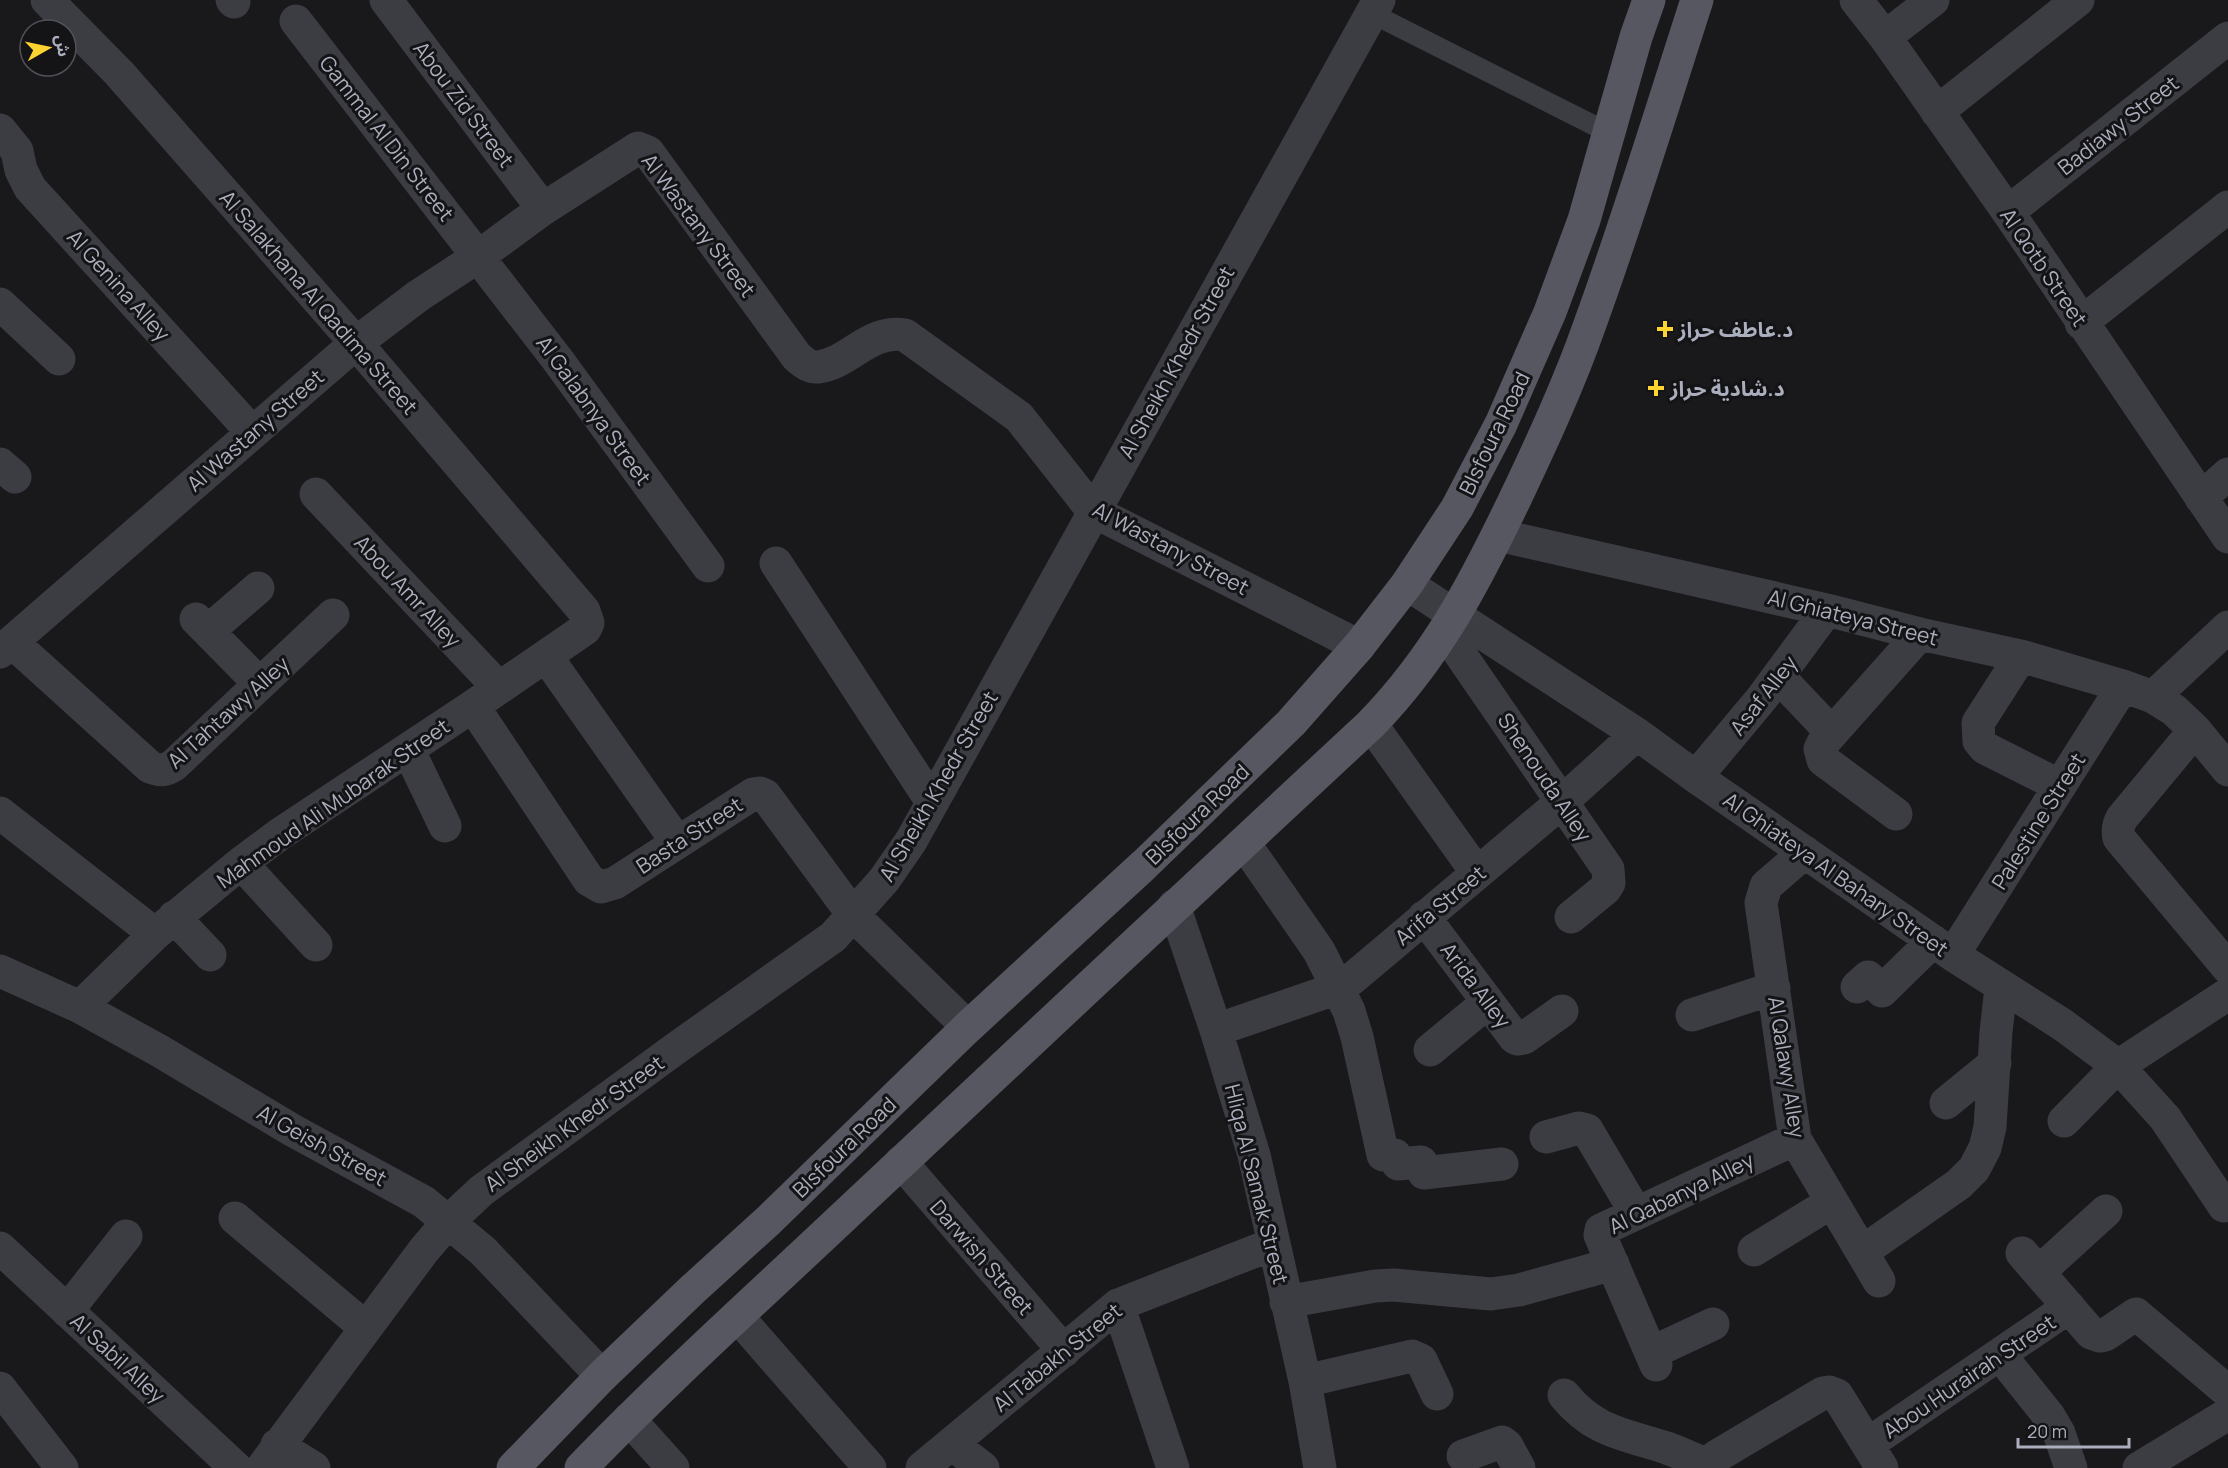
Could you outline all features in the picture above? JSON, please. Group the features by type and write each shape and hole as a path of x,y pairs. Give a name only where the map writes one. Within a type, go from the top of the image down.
{"main road":[{"name":"Blsfoura Road","path":"513,1468 602,1376 769,1220 968,1027 1145,864 1291,723 1359,646 1407,584 1457,508 1502,424 1550,312 1584,220 1636,37 1649,0"},
{"name":"Blsfoura Road","path":"581,1468 628,1419 1371,724 1405,688 1450,624 1498,535 1546,435 1590,325 1697,0"}],"street":[{"name":"Al Salakhana Al Qadima Street","path":"48,0 119,73 356,343 584,611"},
{"name":"Abou Zid Street","path":"386,0 543,209"},
{"name":"Al Qotb Street","path":"1856,0 2008,212 2228,537"},
{"path":"1885,38 1933,0"},
{"path":"1936,111 2078,0"},
{"name":"Al Sheikh Khedr Street","path":"270,1457 424,1250 448,1222 481,1191 833,937 884,880 911,841 1375,6"},
{"name":"Gammal Al Din Street","path":"296,21 479,256"},
{"name":"Badiawy Street","path":"2008,212 2228,38"},
{"name":"Al Genina Alley","path":"0,130 17,151 21,170 30,188 252,432"},
{"name":"Al Wastany Street","path":"6,647 356,343 418,296 479,256 543,209 638,148 648,152 797,357 805,364 816,367 826,364 883,335 894,333 905,335 1019,417 1093,511 1359,646"},
{"path":"2081,323 2228,207"},
{"name":"Al Galabnya Street","path":"479,256 708,566"},
{"path":"0,304 59,359"},
{"path":"2201,498 2228,474"},
{"name":"Abou Amr Alley","path":"316,494 486,697"},
{"name":"Al Ghiateya Street","path":"1498,535 2021,656 2123,686 2153,697 2174,710 2196,730 2228,770"},
{"path":"776,563 932,802"},
{"name":"Al Ghiateya Al Bahary Street","path":"1407,584 1450,624 1637,734 1943,948 2063,1025 2118,1066 2165,1118 2224,1206"},
{"path":"258,588 202,625 260,684"},
{"name":"Asaf Alley","path":"1696,777 1779,677 1827,610"},
{"name":"Mahmoud Ali Mubarak Street","path":"80,1007 164,925 241,863 290,827 585,629 588,623 584,611"},
{"name":"Al Tahtawy Alley","path":"6,647 150,767 166,770 333,615"},
{"name":"Shenouda Alley","path":"1450,624 1608,869 1609,883 1605,889 1571,916"},
{"path":"2153,697 2228,627"},
{"path":"1896,814 1823,760 1820,749 1920,634"},
{"path":"546,656 677,842"},
{"path":"2021,656 1978,723 1979,741 1985,748 2060,786"},
{"path":"1779,677 1832,734"},
{"name":"Palestine Street","path":"1857,987 1868,977 1882,991 1943,948 2060,786 2123,686"},
{"name":"Basta Street","path":"486,697 589,880 595,885 601,887 615,883 753,794 760,793 765,795 854,916 968,1027"},
{"path":"1371,724 1477,873"},
{"path":"2196,730 2122,818 2118,832 2119,838 2228,968"},
{"name":"Arifa Street","path":"1216,1030 1338,988 1365,968 1563,801 1637,734"},
{"path":"408,749 445,826"},
{"path":"0,813 210,955"},
{"path":"1244,843 1319,951 1338,988 1358,1037 1383,1155 1395,1155 1398,1164 1421,1162 1424,1173 1502,1164"},
{"name":"Al Qalawy Alley","path":"1805,852 1766,886 1762,897 1795,1139 1879,1281"},
{"path":"241,863 316,945"},
{"name":"Hliqa Al Samak Street","path":"1174,906 1216,1030 1254,1155 1305,1380 1320,1468"},
{"name":"Arida Alley","path":"1424,917 1518,1039 1524,1038 1562,1011"},
{"name":"Al Geish Street","path":"0,971 80,1007 177,1061 292,1130 424,1202 483,1251 602,1376"},
{"path":"1862,1252 1959,1185 1974,1169 1985,1148 1990,1127 2001,987"},
{"path":"1692,1015 1774,988"},
{"path":"2064,1121 2118,1066 2228,994"},
{"path":"1430,1050 1488,1002"},
{"path":"1946,1103 1995,1063"},
{"path":"1546,1137 1578,1128 1587,1130 1636,1213"},
{"name":"Al Qabanya Alley","path":"1713,1324 1654,1359 1600,1235 1601,1230 1795,1139"},
{"name":"Darwish Street","path":"901,1162 1064,1351"},
{"path":"1754,1250 1832,1202"},
{"name":"Abou Hurairah Street","path":"2106,1211 2031,1262 2091,1333 2100,1336 2136,1314 2226,1414"},
{"path":"236,1218 366,1328"},
{"path":"67,1311 126,1236"},
{"name":"Al Tabakh Street","path":"922,1468 1118,1305 1273,1244"},
{"name":"Al Sabil Alley","path":"0,1248 236,1468"},
{"path":"1286,1302 1375,1286 1394,1285 1491,1293 1518,1290 1613,1264"},
{"path":"1118,1305 1173,1468"},
{"name":"Abou Hurairah Street","path":"1875,1456 2000,1355 2069,1307"},
{"path":"738,1317 870,1468"},
{"path":"2000,1355 2049,1416 2059,1433 2071,1468"},
{"path":"1305,1380 1412,1356 1421,1360 1437,1394"},
{"path":"0,1388 62,1468"},
{"path":"1564,1395 1580,1413 1599,1426 1668,1449 1704,1466 1823,1393 1830,1392 1837,1395 1875,1456"},
{"path":"2139,1468 2226,1414"},
{"path":"628,1419 673,1468"},
{"path":"1463,1456 1502,1442 1507,1446 1519,1468"},
{"path":"952,1444 983,1468"},
{"path":"270,1457 314,1468"}],"lane":[{"path":"1375,6 1609,133"}],"place":[{"name":"د.عاطف حراز","path":"1665,329"},
{"name":"د.شادية حراز","path":"1656,388"}]}
